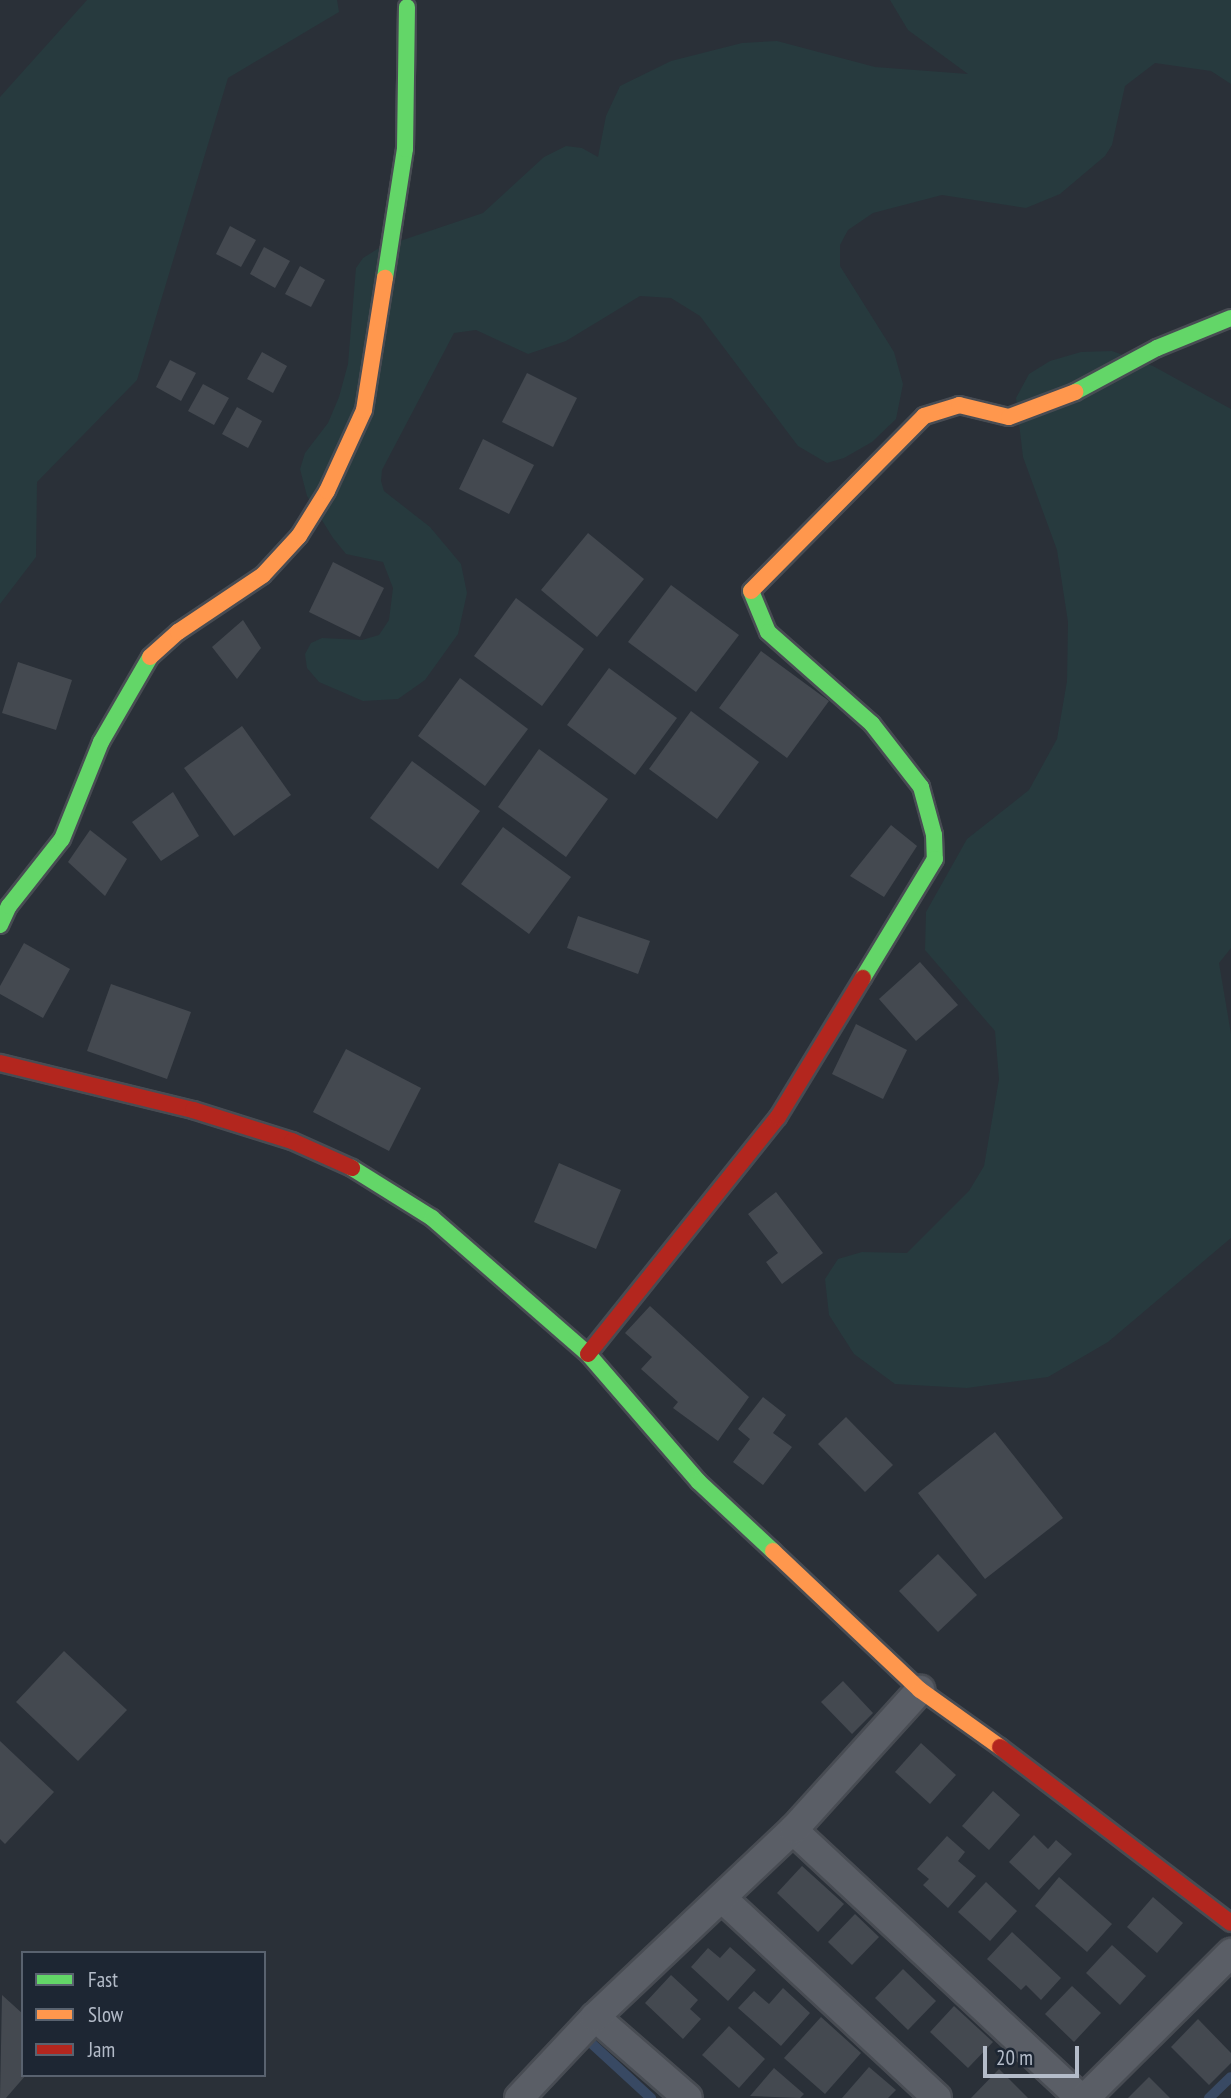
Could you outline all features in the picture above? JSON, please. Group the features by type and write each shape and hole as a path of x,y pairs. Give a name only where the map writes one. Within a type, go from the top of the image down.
{"street":[{"path":"0,925 9,906 62,839 101,742 149,658 178,632 264,575 299,536 327,491 365,411 405,149 407,7"},
{"path":"589,1354 778,1117 935,859 934,835 921,787 872,724 768,632 750,589 924,416 959,405 1009,416 1064,398 1157,348 1231,318"},
{"path":"0,1063 193,1110 292,1141 361,1172 432,1218 589,1354 699,1482 920,1690 1065,1793 1231,1923"},
{"path":"519,2098 595,2017 723,1899 793,1830 920,1690"},
{"path":"793,1830 1082,2098 1231,1953"},
{"path":"723,1899 937,2098"},
{"path":"595,2017 688,2098"}],"green space":[{"path":"87,0 337,0 339,12 228,78 137,380 37,482 36,557 0,604 0,97"},
{"path":"890,0 1231,0 1231,84 1211,71 1155,63 1125,86 1112,145 1105,156 1060,194 1026,208 942,195 873,213 848,230 840,245 840,266 894,352 903,384 896,419 872,442 844,458 827,463 798,446 700,316 671,298 640,296 566,341 528,354 476,330 454,333 382,470 381,481 384,491 430,527 461,564 467,593 458,634 425,680 398,699 363,701 319,682 307,668 305,654 311,643 322,638 362,640 379,635 389,620 393,588 383,562 346,554 333,538 307,496 300,469 305,453 328,423 339,397 348,364 356,268 363,258 379,248 483,213 544,157 566,146 582,148 598,157 606,116 620,86 671,61 742,43 777,41 875,67 968,74 908,30"},
{"path":"1112,351 1153,366 1231,409 1231,948 1219,963 1231,1034 1231,1238 1108,1342 1048,1377 967,1388 895,1384 854,1354 829,1315 825,1279 838,1259 862,1252 907,1253 969,1191 984,1166 999,1079 995,1031 925,950 926,912 967,839 1029,790 1057,739 1067,681 1068,622 1057,550 1023,457 1016,398 1029,374 1050,361 1081,352"}],"building":[{"path":"230,226 256,240 241,267 216,254"},
{"path":"264,247 290,261 275,288 250,274"},
{"path":"300,266 325,280 311,307 285,294"},
{"path":"262,352 287,366 273,393 247,379"},
{"path":"170,360 196,373 181,401 156,387"},
{"path":"527,373 577,398 553,447 502,422"},
{"path":"203,384 229,398 214,425 188,411"},
{"path":"237,407 262,421 248,448 222,434"},
{"path":"483,439 534,465 509,514 459,489"},
{"path":"588,533 644,579 597,637 541,590"},
{"path":"333,562 384,588 360,637 309,612"},
{"path":"671,585 739,635 696,692 628,642"},
{"path":"516,598 584,649 542,706 474,656"},
{"path":"243,620 261,648 237,679 212,647"},
{"path":"761,651 829,701 787,758 719,708"},
{"path":"18,662 72,680 56,730 2,713"},
{"path":"609,668 677,718 635,775 567,725"},
{"path":"460,678 528,729 485,786 418,736"},
{"path":"691,711 759,762 717,819 649,769"},
{"path":"242,726 291,795 234,836 184,768"},
{"path":"539,749 608,799 566,857 498,807"},
{"path":"412,761 480,811 438,869 370,818"},
{"path":"173,792 199,836 161,861 132,822"},
{"path":"891,825 917,846 884,897 850,876"},
{"path":"503,827 571,877 529,934 461,884"},
{"path":"90,830 127,859 105,896 68,862"},
{"path":"578,916 650,941 638,974 567,948"},
{"path":"24,943 70,969 43,1018 0,994 0,986"},
{"path":"920,962 958,1005 916,1041 879,999"},
{"path":"111,984 191,1012 167,1079 87,1051"},
{"path":"856,1024 907,1050 883,1099 832,1074"},
{"path":"346,1049 421,1088 389,1151 313,1112"},
{"path":"559,1163 621,1190 596,1249 534,1222"},
{"path":"776,1192 823,1253 782,1284 766,1262 778,1253 748,1214"},
{"path":"650,1306 749,1397 718,1441 673,1408 678,1402 641,1369 652,1357 625,1333"},
{"path":"763,1397 786,1415 773,1433 792,1447 763,1485 733,1462 750,1439 738,1429"},
{"path":"846,1417 893,1465 865,1492 818,1444"},
{"path":"995,1432 1063,1518 985,1579 918,1493"},
{"path":"938,1554 977,1595 938,1632 899,1591"},
{"path":"64,1651 127,1710 78,1761 16,1702"},
{"path":"843,1681 873,1713 852,1734 821,1702"},
{"path":"0,1741 54,1792 5,1844 0,1839"},
{"path":"921,1743 956,1775 930,1804 895,1772"},
{"path":"993,1791 1020,1815 989,1850 962,1826"},
{"path":"1034,1835 1048,1849 1056,1840 1072,1854 1039,1890 1009,1862"},
{"path":"947,1836 965,1852 958,1861 976,1876 948,1908 923,1885 929,1879 917,1869"},
{"path":"802,1866 844,1904 818,1932 777,1893"},
{"path":"1059,1877 1112,1924 1087,1952 1035,1906"},
{"path":"986,1882 1017,1911 990,1941 958,1912"},
{"path":"1153,1897 1183,1923 1157,1953 1127,1927"},
{"path":"855,1914 879,1937 852,1965 828,1942"},
{"path":"1012,1932 1061,1978 1041,2000 1026,1985 1021,1990 987,1959"},
{"path":"1112,1945 1146,1976 1120,2005 1086,1973"},
{"path":"730,1947 756,1970 728,2001 691,1967 708,1948 720,1958"},
{"path":"903,1969 936,2001 908,2030 875,1998"},
{"path":"671,1975 698,2000 690,2009 701,2019 683,2039 645,2003"},
{"path":"1072,1986 1101,2013 1074,2042 1045,2014"},
{"path":"783,1988 810,2013 781,2046 738,2008 754,1991 769,2004"},
{"path":"2,1995 21,2012 21,2077 24,2077 6,2098 0,2098"},
{"path":"954,2006 993,2042 968,2068 930,2032"},
{"path":"821,2017 861,2053 825,2094 784,2058"},
{"path":"1198,2019 1231,2053 1231,2063 1209,2085 1171,2047"},
{"path":"729,2026 765,2059 739,2088 702,2055"},
{"path":"869,2067 896,2090 888,2098 842,2098"},
{"path":"774,2068 804,2094 800,2098 750,2096"},
{"path":"999,2069 1028,2098 971,2098"},
{"path":"1149,2077 1170,2098 1128,2098"}],"waterway":[{"path":"590,2042 651,2098"},
{"path":"1209,2098 1231,2077"}],"traffic: fast":[{"path":"385,278 405,149 407,7"},
{"path":"1075,392 1157,348 1231,318"},
{"path":"751,591 768,632 872,724 921,787 934,835 935,859 863,978"},
{"path":"0,925 9,906 62,839 101,742 150,657"},
{"path":"352,1168 432,1218 588,1354 699,1482 773,1551"}],"traffic: slow":[{"path":"150,657 178,632 263,575 299,536 327,491 364,410 385,278"},
{"path":"751,591 924,416 959,405 1009,417 1075,392"},
{"path":"773,1551 920,1690 1000,1747"}],"traffic: jam":[{"path":"588,1354 778,1117 863,978"},
{"path":"0,1063 193,1110 292,1141 352,1168"},
{"path":"1000,1747 1231,1923"}]}
